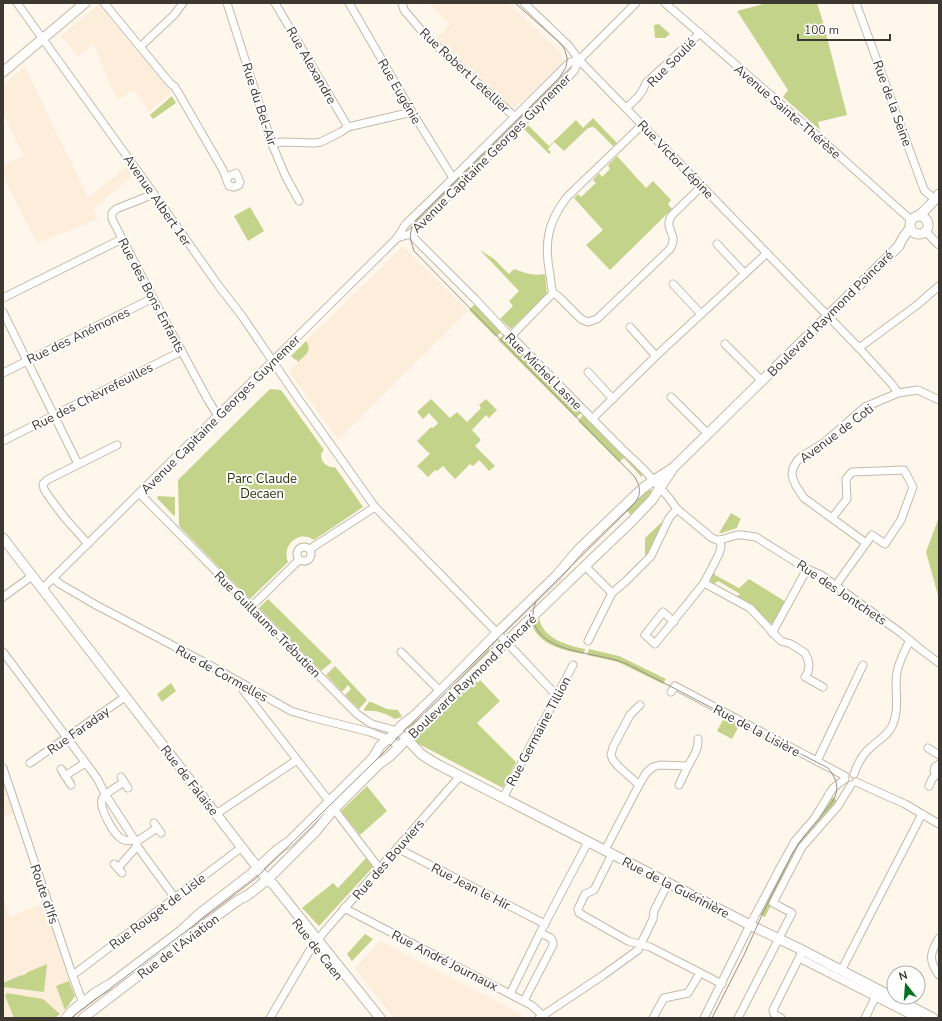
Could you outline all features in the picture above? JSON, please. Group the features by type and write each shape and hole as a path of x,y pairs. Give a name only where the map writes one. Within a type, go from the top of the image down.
{"main road":[{"path":"3,72 85,3"},
{"path":"916,226 928,227 927,221 936,199"},
{"name":"Boulevard Raymond Poincaré","path":"267,880 316,831 331,805 373,758 380,746 415,715 557,575 578,550 640,491 673,468 899,246 905,244 928,206 936,199"},
{"name":"Boulevard Raymond Poincaré","path":"258,868 277,850 290,841 390,756 649,503 673,468"},
{"name":"Rue de Falaise","path":"3,538 267,880"},
{"name":"Rue de la Guérinière","path":"407,739 421,754 435,763 750,926 778,939 801,954 841,970 878,994 919,1016 933,1018"},
{"name":"Rue de la Guérinière","path":"400,746 421,754"},
{"name":"Rue de l'Aviation","path":"66,1018 73,1010 95,993 112,983 181,931 199,914 258,868"},
{"name":"Rue de l'Aviation","path":"88,1016 201,928 267,880"},
{"name":"Rue de Caen","path":"267,880 268,887 316,942 372,1018"},
{"path":"316,942 380,1018"},
{"name":"Route d'Ifs","path":"83,1003 88,1016"}],"street":[{"name":"Avenue Albert 1er","path":"17,3 218,285 242,316 331,446 375,507 557,696"},
{"path":"104,3 170,83 175,87 227,178"},
{"path":"140,47 174,15 183,3"},
{"name":"Rue du Bel-Air","path":"227,3 272,144 285,175 299,201"},
{"name":"Rue Alexandre","path":"275,3 348,127"},
{"name":"Rue Eugénie","path":"349,3 412,112 453,178"},
{"name":"Rue Robert Letellier","path":"402,3 404,10 427,37 515,117"},
{"name":"Rue Victor Lépine","path":"524,3 569,46 579,60 879,368 898,393"},
{"name":"Avenue Capitaine Georges Guynemer","path":"397,238 410,234 574,71 579,60 636,3"},
{"name":"Avenue Sainte-Thérèse","path":"665,3 939,245"},
{"name":"Rue de la Seine","path":"856,3 923,187 928,194 936,199"},
{"name":"Rue Soulié","path":"626,108 639,96 646,83 700,33"},
{"name":"Avenue Capitaine Georges Guynemer","path":"42,589 273,362 397,238 410,220 568,64 579,60"},
{"path":"272,144 282,142 321,142 348,127 412,112"},
{"path":"642,125 567,197 554,216 550,226 547,246 548,262 554,293 581,319 588,322 597,319 670,249 674,238 668,227 669,219 702,186"},
{"name":"Rue des Bons Enfants","path":"154,194 114,211 112,219 211,406 218,416"},
{"name":"Rue Michel Lasne","path":"410,234 654,480 677,509"},
{"path":"3,298 122,239"},
{"path":"717,244 745,274"},
{"path":"592,419 656,356 767,253"},
{"path":"673,284 701,314"},
{"path":"859,348 917,305 939,286"},
{"path":"511,336 554,293"},
{"name":"Rue des Anémones","path":"3,373 153,298"},
{"path":"3,312 78,464"},
{"path":"630,327 656,356"},
{"name":"Boulevard Raymond Poincaré","path":"725,344 762,381"},
{"name":"Rue des Chèvrefeuilles","path":"3,441 182,351"},
{"path":"588,372 613,398"},
{"name":"Avenue de Coti","path":"866,543 804,498 793,479 793,468 802,456 824,442 865,407 898,393 918,390 939,400"},
{"path":"671,397 708,434"},
{"path":"88,544 46,494 43,484 47,480 117,445"},
{"path":"832,518 847,498 846,479 852,472 904,470 913,487 901,520 884,544 872,535 836,585"},
{"name":"Rue Guillaume Trébutien","path":"139,493 361,717 372,724 397,731 407,739"},
{"path":"299,560 297,558 297,553 299,549 306,547 310,549 375,507"},
{"path":"588,641 612,593 651,556 668,518 677,509 712,538 720,540 721,547 704,583 674,622"},
{"name":"Rue des Jontchets","path":"720,540 737,535 756,537 836,585 939,663"},
{"path":"299,560 305,562 309,560 312,556 310,549"},
{"path":"251,607 299,560"},
{"path":"586,566 612,593"},
{"path":"772,633 807,568"},
{"path":"3,597 32,576"},
{"name":"Rue de Cormelles","path":"53,578 60,584 96,605 204,662 291,711 311,718 370,732 388,739 400,746"},
{"path":"704,583 750,608 781,641 791,644 805,653 809,665 808,672 805,677 823,687"},
{"path":"738,1018 792,913 773,903 802,847 838,806 853,784 856,777 854,774 856,769 868,750 890,731 893,726 896,715 897,672 910,640"},
{"path":"3,652 96,778 136,843 175,898"},
{"path":"401,652 440,690"},
{"name":"Rue Germaine Tillion","path":"503,798 572,665"},
{"path":"817,761 863,665"},
{"path":"245,685 243,690 379,868"},
{"name":"Rue de la Lisière","path":"671,692 675,686 817,761 845,778"},
{"name":"Rue Faraday","path":"30,763 126,697"},
{"path":"639,785 618,766 613,760 612,755 613,747 630,715 640,705"},
{"path":"356,728 363,725 361,717"},
{"path":"679,785 696,752 698,739"},
{"path":"928,748 939,755"},
{"path":"216,814 297,760"},
{"path":"65,776 85,763"},
{"path":"929,786 935,776 934,767 939,764"},
{"path":"688,766 660,765 653,767 646,773 608,852 594,890 585,894 578,909 580,914 628,941 650,947 722,984"},
{"name":"Route d'Ifs","path":"3,768 83,1003"},
{"path":"61,769 71,785"},
{"path":"704,1018 795,841 814,819 833,788 850,773 854,774"},
{"name":"Rue des Bouviers","path":"270,1018 316,942 460,776"},
{"path":"845,778 846,784 853,784 904,804 939,823"},
{"path":"124,782 105,794 101,801 105,814 116,834 122,839 136,843"},
{"path":"841,970 922,814"},
{"path":"118,868 136,843 157,828"},
{"path":"510,994 588,842"},
{"name":"Rue Rouget de Lisle","path":"72,974 77,972 242,847"},
{"name":"Rue Jean le Hir","path":"397,848 545,924"},
{"path":"542,1017 638,950 653,919 654,911 668,883"},
{"name":"Rue André Journaux","path":"344,908 535,1007 542,1017"},
{"path":"524,1001 553,942 551,938 540,933"},
{"path":"939,938 932,950 931,960 939,975"},
{"path":"781,1018 774,1014 772,1010 801,954 878,994 865,1018"},
{"path":"654,1018 664,998 688,993 700,973"}],"shaded area":[{"path":"428,3 506,3 516,10 560,52 563,62 520,104 519,103 512,109 436,40 450,24"},
{"path":"98,5 172,93 149,112 134,89 118,100 94,44 78,57 61,36"},
{"path":"25,67 88,198 126,167 132,176 93,209 98,219 37,243 3,174 3,165 24,156 3,113 3,85"},
{"path":"403,246 468,311 338,440 289,371 307,353 309,346 306,341"},
{"path":"3,778 8,794 4,796 6,801 10,799 15,813 3,817"},
{"path":"3,898 10,917 44,903 67,977 75,996 65,1010 55,1018 3,1018"},
{"path":"380,941 523,1015 521,1018 394,1018 355,968"}],"green space":[{"path":"767,3 817,3 847,115 818,122 820,130 783,97 788,90 737,11"},
{"path":"659,24 670,34 665,38 655,38 654,25"},
{"path":"555,79 557,85 416,225 409,222"},
{"path":"172,96 176,103 153,119 150,115"},
{"path":"593,118 617,143 613,146 593,127 588,128 564,151 554,142 548,149 551,152 549,154 524,129 528,125 549,146 576,120 583,128"},
{"path":"617,156 646,188 653,181 671,200 668,204 672,209 610,270 586,245 603,230 574,198 578,194 581,197 596,183 593,180 599,173 602,177 610,169 608,165"},
{"path":"250,207 264,231 248,241 234,216"},
{"path":"480,250 494,259 509,274 514,269 526,273 540,275 545,274 547,294 511,329 500,319 513,306 509,301 519,291"},
{"path":"474,305 478,307 502,331 496,337 469,310"},
{"path":"504,334 582,412 576,418 498,340"},
{"path":"306,341 309,348 307,353 298,362 291,356"},
{"name":"Parc Claude Decaen","path":"270,389 281,390 324,450 321,456 326,465 335,467 363,507 314,540 303,536 293,540 287,550 286,556 288,562 250,599 179,526 178,480"},
{"path":"431,399 450,418 457,412 467,422 481,408 479,405 486,399 497,410 489,418 486,415 472,430 481,440 475,446 495,466 489,471 479,460 473,466 470,464 455,479 443,466 437,471 435,470 428,477 417,466 430,454 417,441 431,427 433,428 438,423 429,413 423,419 417,412"},
{"path":"584,414 642,472 643,474 641,477 624,458 619,462 578,421"},
{"path":"649,488 653,493 632,516 624,508"},
{"path":"158,496 175,497 174,516 157,498"},
{"path":"731,513 741,519 737,528 719,533"},
{"path":"939,517 939,599 926,552"},
{"path":"666,518 665,519 645,559 645,538"},
{"path":"714,571 715,575 739,588 749,579 786,602 774,626 751,606 736,597 740,594 718,581 713,585 711,578"},
{"path":"268,599 332,662 321,671 259,608"},
{"path":"539,618 545,631 551,636 564,643 585,649 584,654 561,649 546,642 535,631 532,624"},
{"path":"486,645 493,652 412,732 405,725"},
{"path":"589,649 619,656 666,679 663,684 618,662 587,655"},
{"path":"335,666 367,700 359,709 345,695 351,689 348,685 342,692 326,675"},
{"path":"474,679 478,683 480,680 500,701 477,723 516,762 503,788 415,742 414,738"},
{"path":"171,683 176,691 162,702 157,694"},
{"path":"369,702 387,709 398,710 402,717 395,719 381,712 364,711"},
{"path":"725,716 740,724 732,739 717,731"},
{"path":"367,786 387,811 360,835 341,811"},
{"path":"831,796 838,801 793,861 765,917 758,914 795,847"},
{"path":"366,858 373,867 319,926 302,908 333,883 338,888"},
{"path":"365,934 373,939 352,961 347,954"},
{"path":"47,964 44,992 3,987 3,983"},
{"path":"69,981 75,996 65,1010 56,986"},
{"path":"7,993 43,999 60,1014 55,1018 14,1018 5,996"}],"tram line":[{"path":"71,1018 255,879 626,512 639,496 639,487 634,476 414,251 410,236 413,224 416,220 559,78 566,67 567,57 564,48 515,3"},
{"path":"536,602 533,612 534,623 539,632 546,639 556,645 630,665 828,768 836,781 837,789 835,797 793,852 712,1018"}]}
